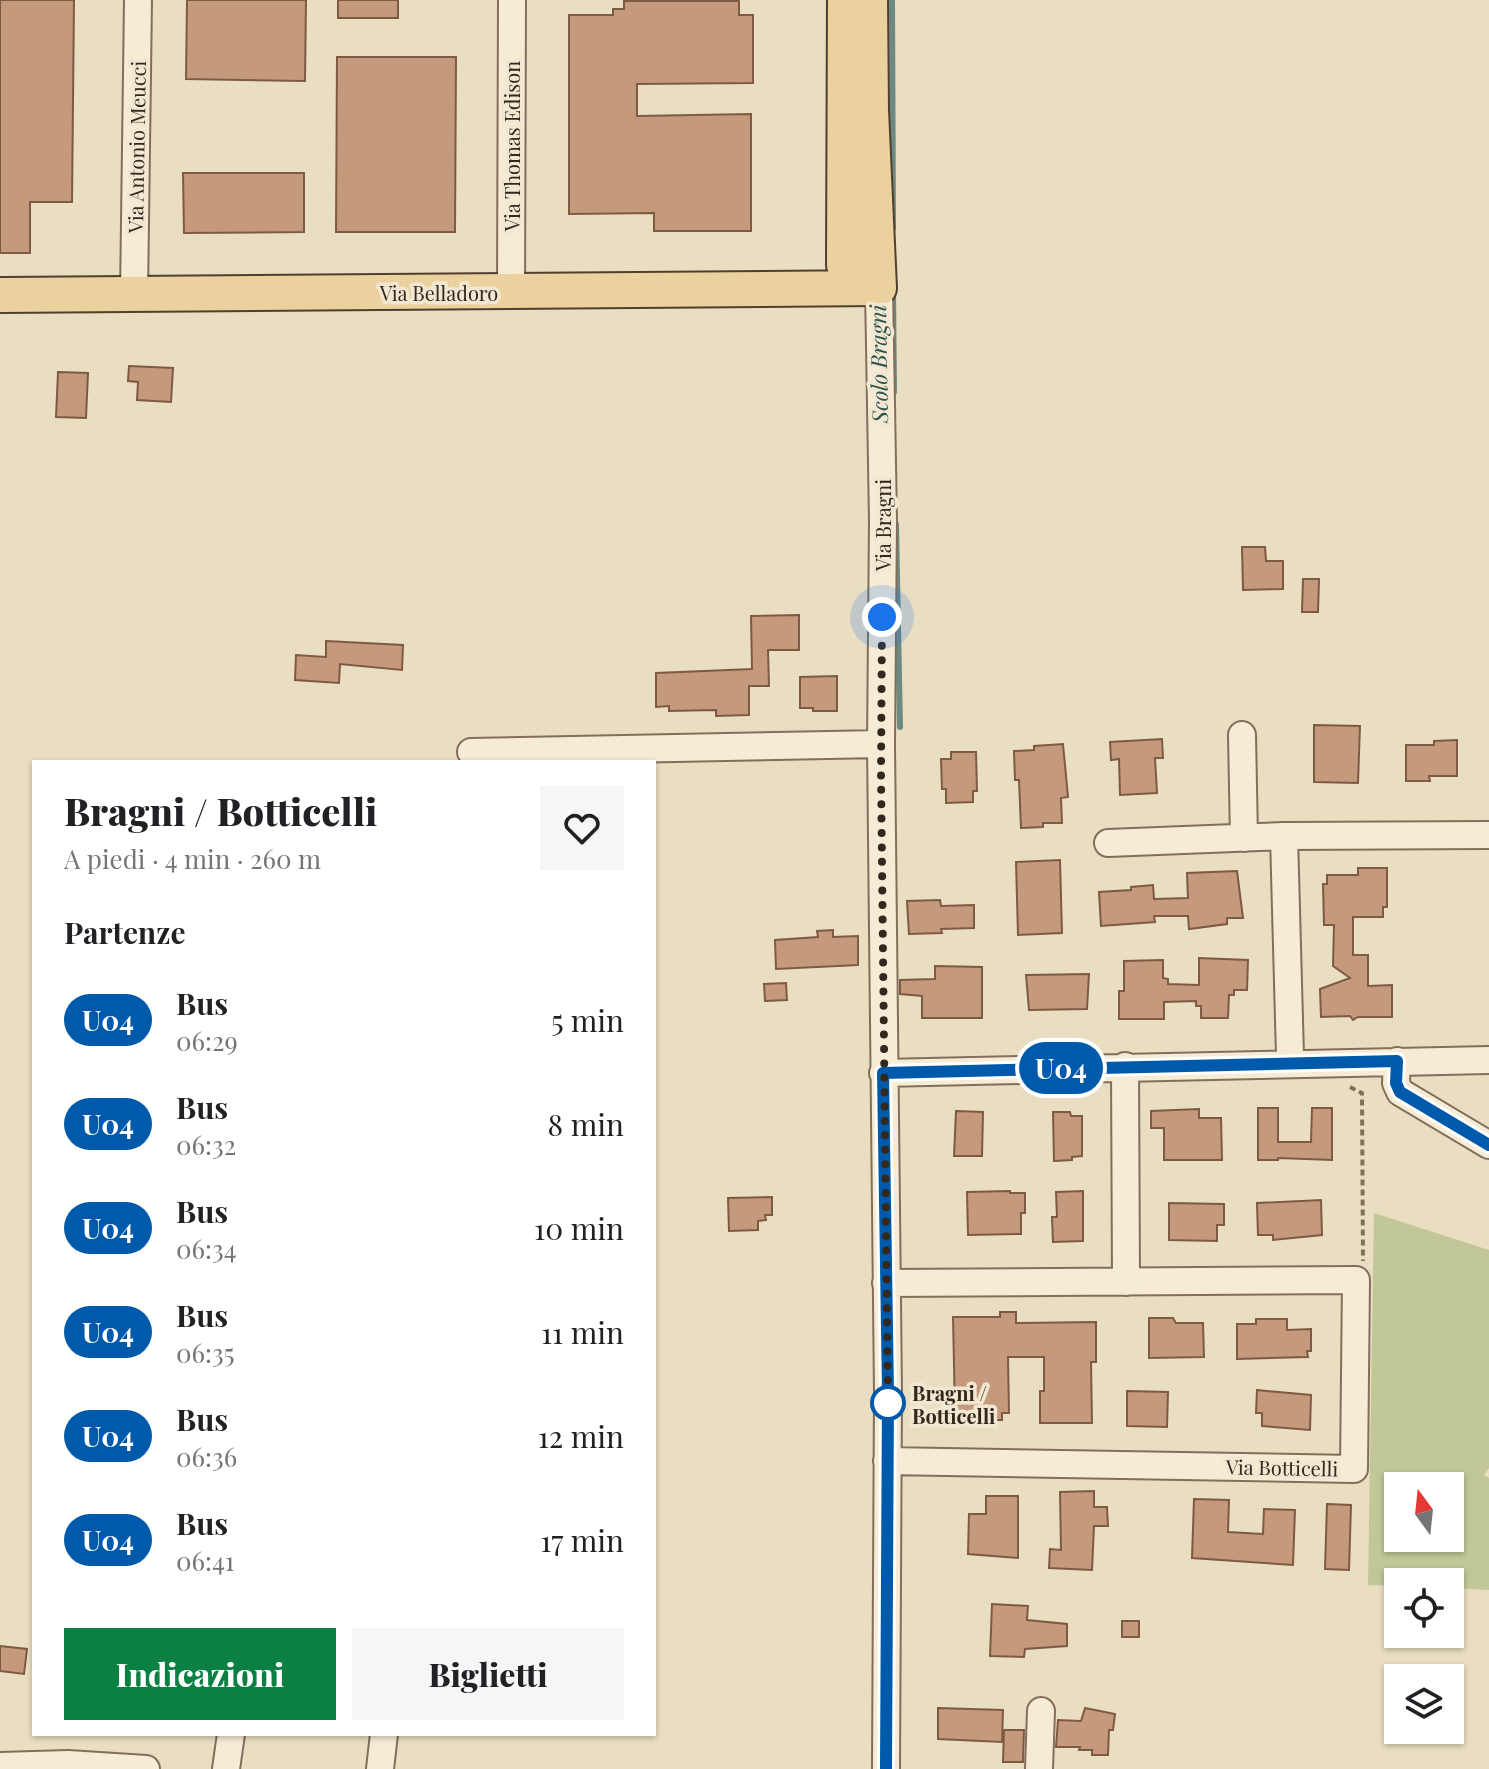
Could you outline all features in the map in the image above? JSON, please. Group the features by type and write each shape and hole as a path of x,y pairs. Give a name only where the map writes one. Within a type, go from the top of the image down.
{"main road":[{"path":"845,0 844,278 879,288"},
{"name":"Via Bragni","path":"870,0 871,110 879,288"},
{"name":"Via Belladoro","path":"0,295 511,292 844,278"}],"street":[{"name":"Via Antonio Meucci","path":"134,295 138,0"},
{"name":"Via Thomas Edison","path":"511,292 512,0"},
{"name":"Via Bragni","path":"879,288 883,521 881,744 887,1461 886,1769"},
{"path":"1242,735 1244,838"},
{"path":"471,752 881,744"},
{"path":"1108,843 1284,836 1489,835"},
{"path":"1284,836 1290,1056 1287,1064"},
{"path":"883,1073 1489,1060"},
{"path":"1397,1061 1396,1083 1400,1092 1489,1145"},
{"path":"1125,1066 1126,1282"},
{"path":"886,1283 1356,1280"},
{"name":"Via Botticelli","path":"887,1461 1354,1469 1356,1280"},
{"path":"1039,1769 1041,1711"},
{"path":"226,1769 231,1736"},
{"path":"380,1769 384,1736"},
{"path":"0,1766 68,1764 137,1769"}],"path":[{"path":"1350,1087 1362,1093 1363,1266 1356,1280"}],"green space":[{"path":"1374,1213 1489,1250 1489,1468 1484,1475 1489,1478 1489,1590 1464,1589 1464,1568 1384,1568 1384,1586 1368,1585"}],"building":[{"path":"0,0 74,0 72,202 30,202 30,253 0,253"},
{"path":"187,0 306,0 305,81 186,79"},
{"path":"338,0 398,0 398,18 338,18"},
{"path":"624,1 739,1 739,15 753,15 753,83 637,84 637,116 751,114 751,231 654,231 654,213 569,214 569,15 613,15 613,9 624,9"},
{"path":"337,57 456,57 455,232 336,232"},
{"path":"183,173 304,173 304,232 184,233"},
{"path":"129,366 173,368 171,402 137,400 138,382 128,381"},
{"path":"58,372 88,373 86,418 56,417"},
{"path":"1242,547 1265,547 1266,561 1283,561 1283,589 1243,590"},
{"path":"1303,579 1319,579 1318,612 1302,612"},
{"path":"799,615 799,650 768,650 769,686 749,686 749,715 716,716 716,710 669,711 669,706 656,707 656,673 752,669 751,616"},
{"path":"326,641 403,645 402,670 340,664 339,683 295,680 296,655 326,657"},
{"path":"837,676 837,711 800,708 800,677"},
{"path":"1314,725 1360,726 1358,783 1314,782"},
{"path":"1162,739 1163,758 1155,758 1157,793 1120,795 1119,759 1111,760 1110,742"},
{"path":"1457,740 1457,776 1429,776 1430,781 1406,781 1406,745 1434,745 1434,741"},
{"path":"1063,744 1068,797 1061,798 1062,823 1021,828 1014,751"},
{"path":"951,752 976,752 977,791 973,791 973,802 946,803 941,759 951,759"},
{"path":"1060,860 1062,933 1018,935 1016,862"},
{"path":"1358,868 1387,868 1387,907 1383,907 1383,917 1353,917 1353,955 1368,955 1368,986 1392,985 1392,1017 1358,1017 1353,1020 1350,1016 1321,1017 1320,989 1350,978 1333,966 1334,925 1324,925 1323,884 1327,884 1327,875 1358,875"},
{"path":"1237,871 1243,918 1227,918 1227,924 1189,929 1188,916 1154,916 1155,922 1101,926 1099,892 1153,885 1154,899 1188,898 1187,873"},
{"path":"940,900 941,906 974,905 974,928 909,934 907,901"},
{"path":"833,930 833,937 858,936 858,965 776,969 775,940 818,937 817,931"},
{"path":"1199,958 1248,960 1247,990 1234,990 1234,995 1229,995 1228,1018 1201,1018 1201,1006 1196,1006 1196,1001 1164,1002 1164,1019 1119,1019 1119,991 1124,991 1124,961 1163,960 1163,978 1168,979 1168,984 1199,985"},
{"path":"935,966 982,967 982,1018 922,1018 922,996 900,994 900,980 935,979"},
{"path":"1089,974 1087,1009 1029,1010 1026,975"},
{"path":"786,983 787,1000 765,1001 764,984"},
{"path":"1258,1108 1278,1108 1278,1142 1311,1142 1312,1108 1332,1108 1332,1160 1258,1160"},
{"path":"1199,1109 1199,1118 1221,1118 1222,1160 1164,1160 1164,1128 1151,1128 1151,1111"},
{"path":"956,1111 983,1112 982,1156 954,1156"},
{"path":"1053,1112 1082,1116 1082,1156 1054,1161"},
{"path":"1083,1191 1083,1241 1053,1242 1052,1217 1057,1217 1056,1192"},
{"path":"967,1192 1025,1193 1021,1234 968,1235"},
{"path":"772,1197 772,1215 765,1215 766,1220 758,1221 758,1230 729,1231 728,1198"},
{"path":"1321,1200 1322,1235 1273,1240 1273,1235 1258,1235 1257,1203"},
{"path":"1169,1203 1224,1204 1224,1225 1217,1225 1217,1241 1169,1240"},
{"path":"1000,1312 1016,1312 1016,1323 1096,1322 1096,1362 1091,1362 1092,1423 1040,1423 1044,1357 1008,1357 1009,1413 1002,1413 1002,1420 961,1420 961,1413 955,1413 953,1317 1000,1317"},
{"path":"1149,1318 1173,1318 1176,1323 1203,1323 1204,1357 1149,1358"},
{"path":"1256,1319 1287,1319 1287,1330 1311,1329 1308,1357 1237,1359 1237,1324 1256,1324"},
{"path":"1257,1390 1311,1395 1310,1430 1262,1426 1262,1413 1256,1413"},
{"path":"1127,1391 1168,1392 1167,1427 1127,1426"},
{"path":"1094,1491 1094,1507 1107,1507 1108,1526 1094,1526 1092,1570 1049,1568 1050,1549 1061,1550 1060,1492"},
{"path":"986,1496 1018,1496 1018,1558 968,1554 969,1514 986,1514"},
{"path":"1194,1499 1229,1500 1228,1532 1263,1534 1264,1509 1295,1510 1293,1565 1192,1558"},
{"path":"1327,1504 1351,1505 1349,1570 1325,1569"},
{"path":"992,1604 1028,1606 1027,1620 1067,1624 1067,1646 1025,1649 1024,1657 990,1656"},
{"path":"1122,1621 1139,1621 1139,1637 1122,1637"},
{"path":"0,1646 27,1649 24,1674 0,1671"},
{"path":"938,1708 1003,1710 1002,1742 938,1739"},
{"path":"1085,1708 1115,1714 1113,1730 1109,1730 1108,1755 1092,1755 1092,1750 1079,1750 1080,1747 1056,1747 1058,1720 1081,1721"},
{"path":"1004,1730 1024,1730 1023,1762 1003,1762"}],"waterway":[{"name":"Scolo Bragni","path":"892,0 893,228"},
{"name":"Scolo Bragni","path":"893,292 894,392"},
{"name":"Scolo Bragni","path":"896,524 900,727"}],"bus line":[{"name":"U04","path":"886,1769 888,1393 883,1073 1397,1061 1396,1083 1400,1092 1489,1145"}],"place":[{"name":"Bragni / Botticelli","path":"888,1403"}],"route":[{"path":"882,617 883,1073 888,1403"}]}
